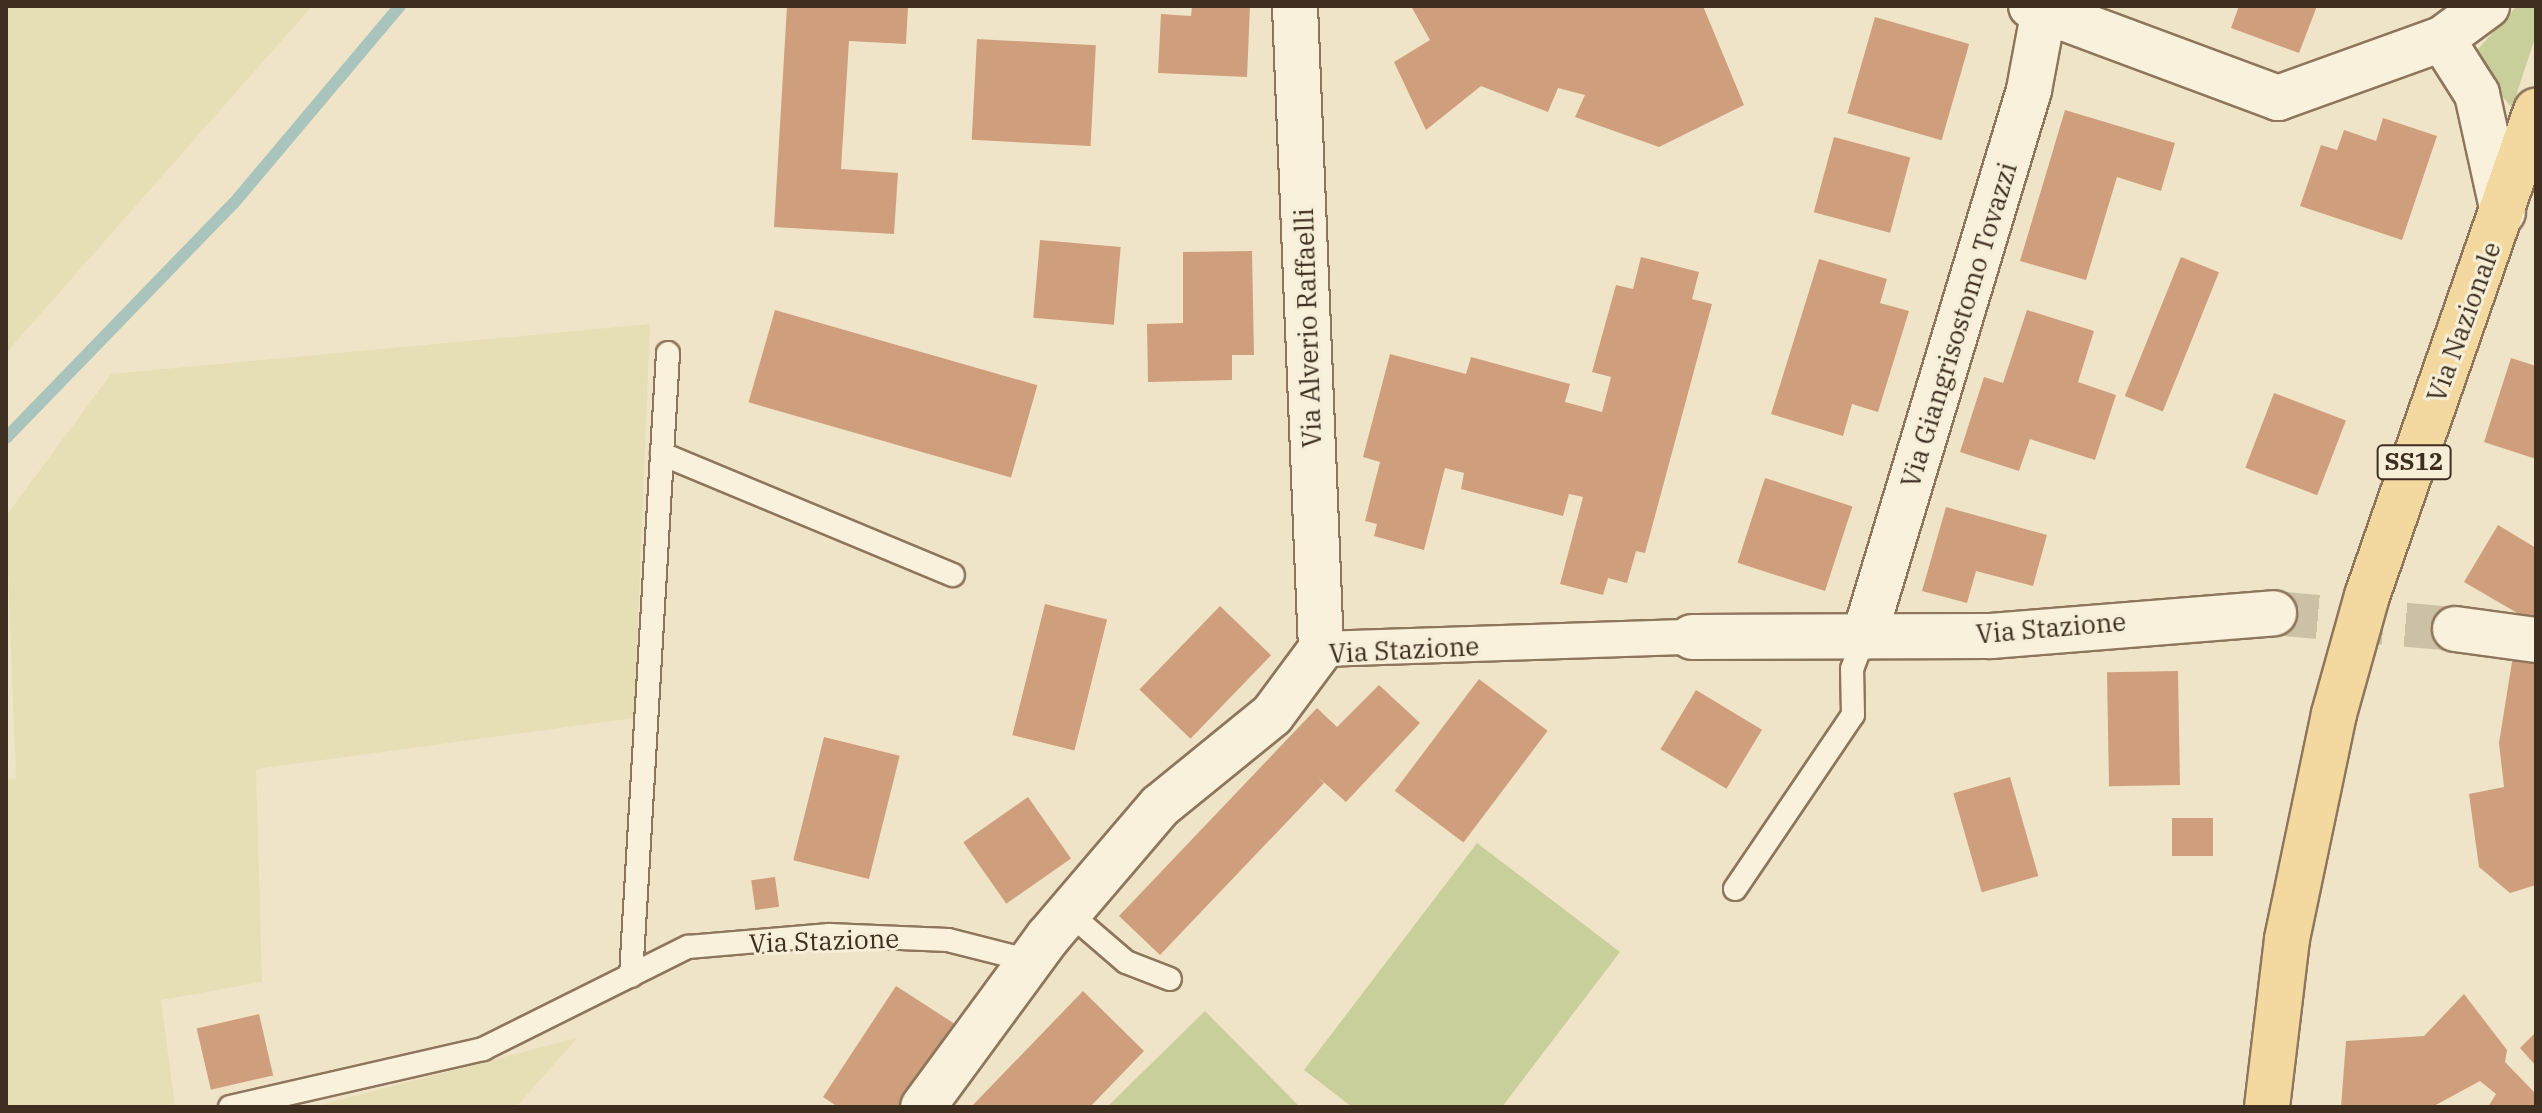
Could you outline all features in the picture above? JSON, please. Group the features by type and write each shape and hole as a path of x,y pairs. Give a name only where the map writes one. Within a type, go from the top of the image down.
{"main road":[{"name":"Via Nazionale","path":"2267,1107 2287,939 2334,714 2367,596 2536,111"}],"street":[{"name":"Via Alverio Raffaelli","path":"1295,6 1321,649"},
{"path":"2038,8 2278,98 2442,39 2487,6"},
{"name":"Via Giangrisostomo Tovazzi","path":"1864,637 2029,90 2038,8"},
{"path":"2442,39 2477,94 2503,212"},
{"name":"Via Stazione","path":"1031,961 1160,806 1272,715 1321,649 1692,637 1991,636 2274,613"},
{"path":"2455,629 2536,640"},
{"path":"923,1107 1031,961"}],"lane":[{"path":"631,976 668,353"},
{"path":"662,454 953,575"},
{"path":"1735,889 1853,715 1852,669 1864,637"},
{"path":"1069,913 1126,962 1170,979"},
{"name":"Via Stazione","path":"230,1107 483,1049 688,947 829,935 948,940 1031,961"}],"shaded area":[{"path":"6,6 312,6 6,353"},
{"path":"650,324 634,718 256,769 262,982 161,1000 175,1107 6,1107 6,779 16,778 6,516 111,374"},
{"path":"577,1038 516,1107 313,1107"}],"green space":[{"path":"2517,6 2536,6 2536,35 2512,108 2480,69 2477,50"},
{"path":"1477,843 1620,952 1502,1107 1352,1107 1304,1070"},
{"path":"1205,1011 1300,1107 1107,1107"}],"building":[{"path":"787,6 908,6 906,44 849,41 841,169 898,173 894,234 774,227"},
{"path":"1192,6 1250,6 1247,77 1158,73 1161,14 1191,16"},
{"path":"1411,6 1703,6 1744,105 1659,147 1575,117 1585,95 1558,88 1548,112 1481,86 1426,130 1394,62 1430,40"},
{"path":"2239,6 2317,6 2299,53 2231,28"},
{"path":"1875,17 1969,44 1942,140 1847,113"},
{"path":"977,39 1096,45 1091,146 972,140"},
{"path":"2065,110 2175,143 2161,191 2117,177 2086,280 2020,261"},
{"path":"2383,118 2437,136 2402,240 2300,206 2321,145 2337,150 2344,130 2376,141"},
{"path":"1834,137 1910,157 1890,233 1814,212"},
{"path":"1040,240 1121,247 1114,325 1033,318"},
{"path":"1252,251 1254,355 1232,355 1232,380 1148,382 1147,324 1183,323 1183,252"},
{"path":"1641,257 1699,272 1692,299 1712,304 1645,553 1636,551 1627,583 1608,578 1603,595 1560,584 1583,497 1569,494 1563,516 1461,489 1464,473 1445,468 1424,550 1374,536 1377,524 1365,521 1380,462 1363,457 1390,354 1466,374 1471,357 1570,384 1565,402 1602,412 1611,377 1592,372 1616,285 1633,289"},
{"path":"2181,257 2219,272 2163,411 2125,396"},
{"path":"1819,259 1887,279 1880,303 1909,311 1878,412 1852,404 1843,436 1771,414"},
{"path":"775,310 1037,385 1011,478 749,402"},
{"path":"2027,310 2094,331 2078,382 2116,395 2095,460 2030,439 2019,471 1960,452 1984,377 2003,383"},
{"path":"2511,358 2536,366 2536,459 2484,442"},
{"path":"2274,393 2346,421 2317,495 2245,468"},
{"path":"1765,478 1852,506 1825,591 1737,563"},
{"path":"1946,507 2047,535 2033,586 1976,571 1967,603 1922,591"},
{"path":"2498,525 2536,548 2536,624 2464,582"},
{"path":"1045,604 1107,619 1074,750 1012,735"},
{"path":"1220,606 1271,655 1190,739 1139,689"},
{"path":"2514,649 2536,653 2536,885 2510,893 2479,867 2469,794 2504,787 2499,743"},
{"path":"2178,671 2180,785 2109,786 2107,672"},
{"path":"1479,679 1548,731 1463,843 1395,791"},
{"path":"1379,685 1420,723 1346,802 1318,777 1324,783 1160,955 1119,916 1317,708 1337,727"},
{"path":"1696,690 1762,730 1726,789 1660,749"},
{"path":"824,737 900,756 869,879 793,860"},
{"path":"2010,777 2038,876 1982,892 1953,793"},
{"path":"1028,797 1071,858 1006,904 963,842"},
{"path":"2172,818 2213,818 2213,856 2172,856"},
{"path":"775,877 779,907 755,910 751,880"},
{"path":"896,986 955,1024 902,1107 838,1107 823,1097"},
{"path":"1083,991 1144,1051 1090,1107 971,1107"},
{"path":"2464,994 2507,1050 2505,1062 2536,1094 2536,1107 2488,1107 2496,1094 2480,1081 2432,1107 2341,1107 2346,1041 2424,1036"},
{"path":"259,1014 273,1075 211,1090 197,1028"},
{"path":"2536,1032 2536,1066 2520,1048"}],"waterway":[{"path":"6,438 234,203 400,6"}],"tunnel":[{"path":"2274,613 2455,629"}]}
